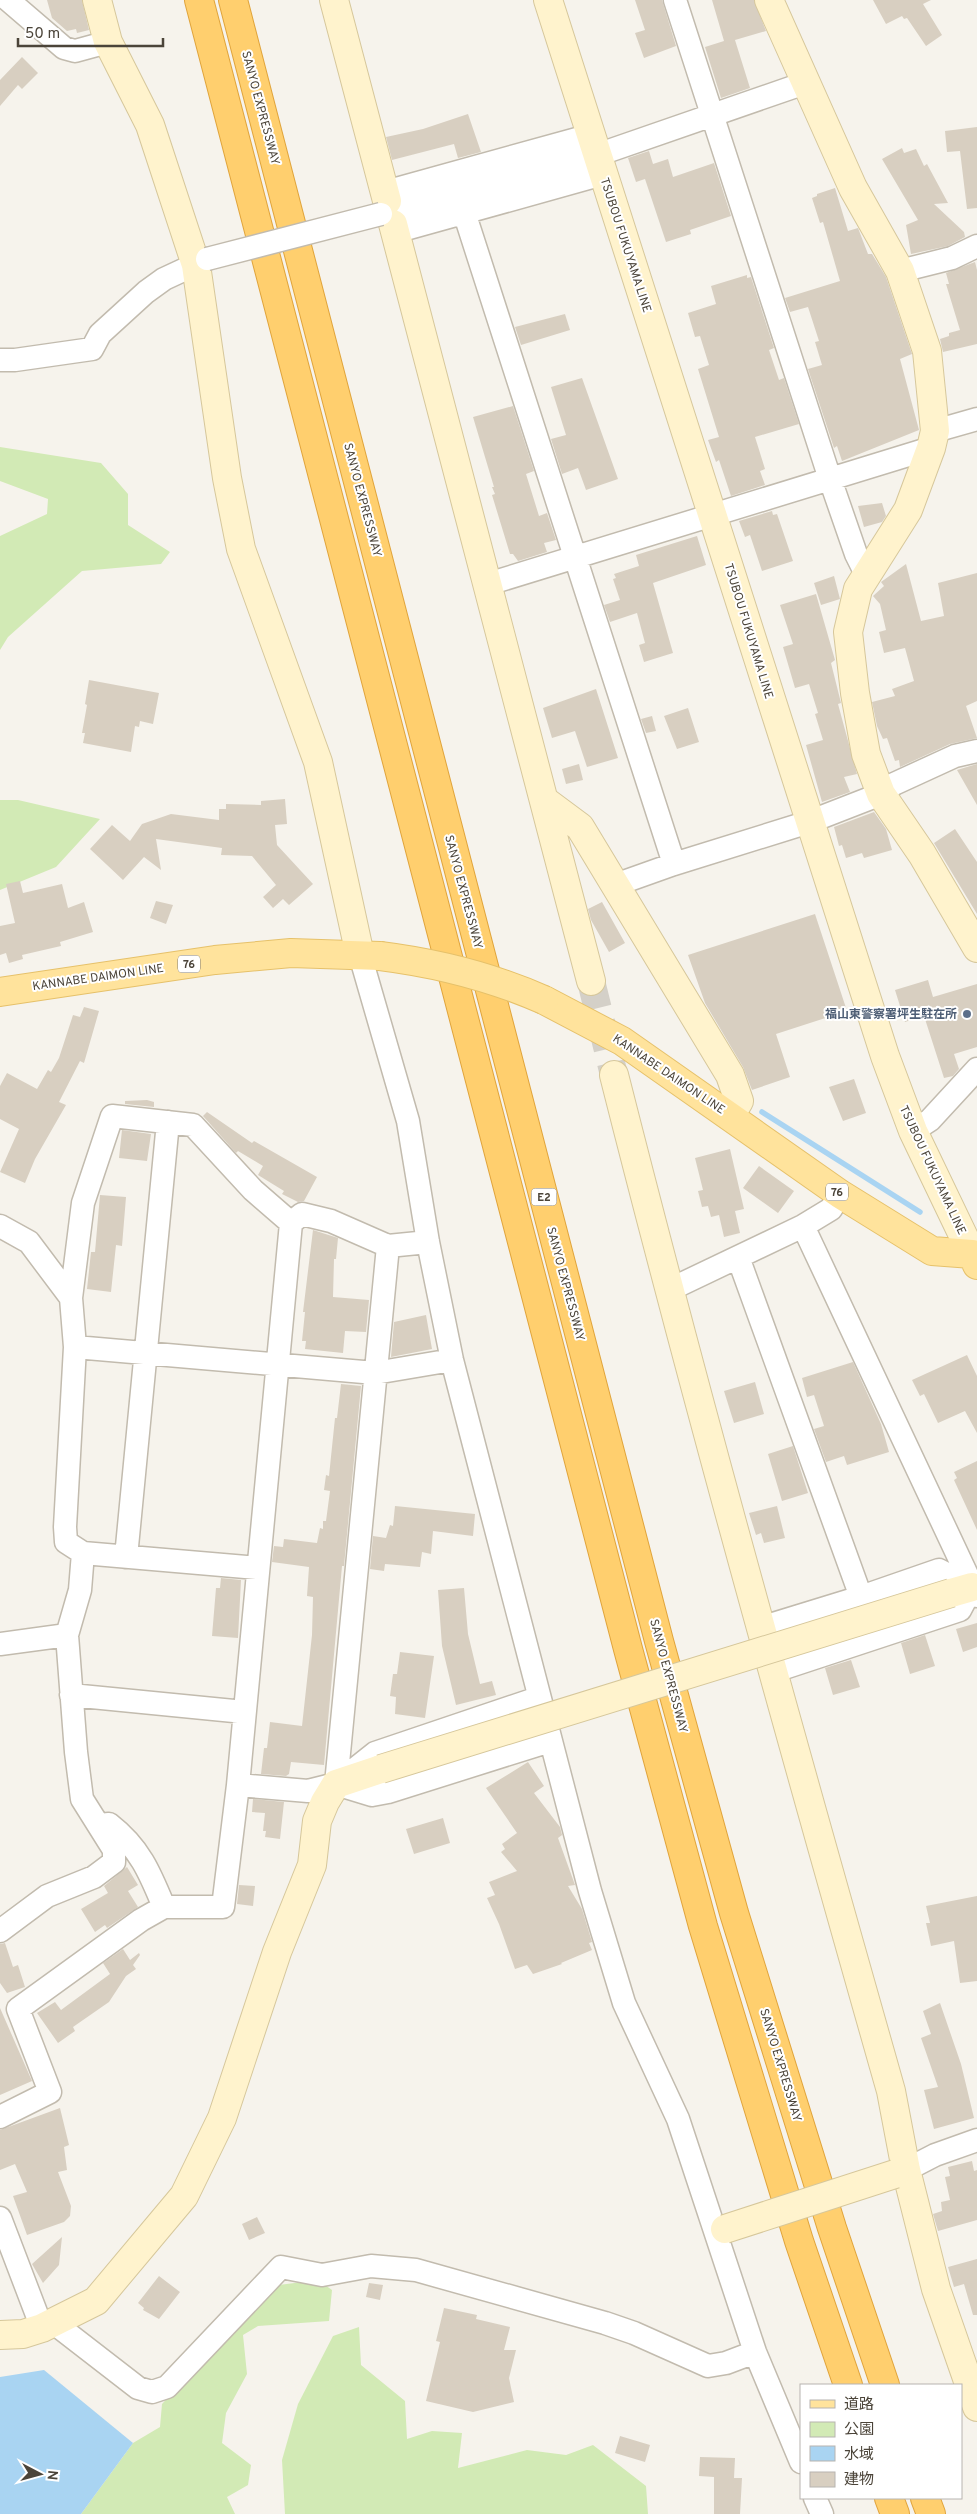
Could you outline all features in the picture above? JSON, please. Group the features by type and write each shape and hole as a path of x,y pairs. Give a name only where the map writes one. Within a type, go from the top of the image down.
{"highway":[{"name":"E2","path":"199,0 635,1678 706,1935 799,2241 848,2384"},
{"name":"SANYO EXPRESSWAY","path":"233,0 659,1641 737,1923 832,2228 885,2384"},
{"path":"889,2499 895,2514"},
{"path":"925,2499 931,2514"}],"main road":[{"name":"KANNABE DAIMON LINE","path":"0,992 215,960 291,953 370,955 413,960 507,984 544,1000 622,1041 840,1194 932,1251 974,1259"}],"street":[{"path":"8,0 64,48 75,51 108,42"},
{"path":"97,0 108,42 150,125 202,262 227,478 241,550 318,762 370,955 408,1121 428,1242 452,1360 538,1698 590,1891 624,2003 678,2119 720,2231 755,2352 800,2460"},
{"path":"334,0 388,213 545,801 590,981"},
{"name":"TSUBOU FUKUYAMA LINE","path":"548,0 885,1056 913,1131 974,1259"},
{"path":"674,0 830,479 856,554 866,574"},
{"path":"769,0 853,188 900,271 927,351 933,439 908,510 858,589 848,632 855,693 866,754 881,794 922,854 977,948"},
{"path":"0,360 14,360 92,349 100,334 146,292 164,279 202,262 597,155 805,83"},
{"path":"388,213 464,212 597,155"},
{"path":"464,212 674,864"},
{"path":"900,271 952,258 977,246"},
{"path":"488,584 830,479 933,439 977,419"},
{"path":"615,885 674,864 809,822 881,794 894,784 955,756 977,751"},
{"path":"545,801 580,827 730,1075 739,1101 730,1116"},
{"path":"562,867 570,851 579,848 598,857"},
{"path":"913,1131 930,1120 977,1069"},
{"path":"614,1075 669,1290 760,1628 891,2091 901,2172 936,2289 977,2407"},
{"path":"257,1568 83,1553 66,1542 64,1527 75,1347 71,1298 83,1202 112,1116 193,1125 253,1190 291,1223"},
{"path":"126,1557 168,1122"},
{"path":"669,1290 803,1226 831,1209 840,1194"},
{"path":"0,2117 50,2092 18,2009 141,1920 164,1907 223,1907 238,1785 291,1223 302,1214 331,1221 388,1246 428,1242"},
{"path":"0,1226 29,1242 71,1298"},
{"path":"772,1672 960,1610 969,1590 803,1226"},
{"path":"336,1784 388,1246"},
{"path":"738,1257 862,1597"},
{"path":"75,1347 375,1373 452,1360"},
{"path":"0,1931 47,1896 94,1877 114,1862 114,1850 82,1798 71,1695 67,1634 80,1590 83,1553"},
{"path":"760,1628 862,1597 939,1570 969,1590"},
{"path":"238,1785 308,1791 336,1784 969,1590"},
{"path":"0,1644 67,1634"},
{"path":"71,1695 244,1712"},
{"path":"0,2335 23,2334 48,2325 96,2301 184,2196 222,2118 277,1952 312,1864 317,1821 325,1802 336,1784 376,1753 538,1698"},
{"path":"336,1784 372,1795 388,1792 550,1741"},
{"path":"99,1825 109,1824 125,1837 147,1866 164,1907"},
{"path":"720,2231 901,2172 936,2155 977,2140"},
{"path":"0,2218 48,2325 138,2388 152,2392 167,2387 281,2267 322,2275 371,2266 416,2270 605,2323 634,2333 708,2366 726,2363 755,2352"},
{"path":"815,2499 822,2514"}],"green space":[{"path":"0,447 101,463 128,494 128,525 170,552 161,564 82,571 8,637 0,650 0,536 47,514 48,499 0,481"},
{"path":"0,800 18,800 100,819 56,867 0,890"},
{"path":"318,2280 332,2290 329,2321 258,2326 243,2335 247,2374 226,2413 222,2443 251,2465 248,2485 227,2497 235,2514 81,2514 133,2443 160,2427 162,2404 271,2286"},
{"path":"359,2327 361,2365 405,2401 407,2439 432,2431 462,2433 458,2468 527,2450 566,2455 593,2445 646,2486 648,2514 285,2514 282,2460 298,2404 333,2336"}],"water":[{"path":"44,2370 133,2443 81,2514 0,2514 0,2377"}],"building":[{"path":"47,0 82,0 89,30 77,33 76,29 67,31 52,18"},
{"path":"635,0 662,0 676,46 644,58 635,33 645,30"},
{"path":"712,0 754,0 766,31 735,40 750,88 721,98 705,47 724,41"},
{"path":"873,0 931,0 923,4 942,35 926,46 907,18 904,19 902,16 886,24"},
{"path":"22,57 38,73 22,89 18,85 0,106 0,80"},
{"path":"468,114 481,152 458,158 454,144 392,160 386,137 423,129"},
{"path":"977,127 977,208 967,209 960,151 947,152 945,131"},
{"path":"902,148 904,153 916,149 924,166 927,164 948,203 934,204 964,232 965,237 948,246 911,254 906,225 918,220 882,159"},
{"path":"649,151 653,164 668,159 673,177 714,163 731,216 690,230 691,234 666,242 645,179 636,182 628,158"},
{"path":"835,188 848,231 858,228 868,254 872,254 886,277 912,354 900,359 919,430 842,461 837,446 834,448 808,369 822,365 815,342 819,341 808,307 790,312 785,298 840,281 823,222 820,223 812,198 817,196 817,194"},
{"path":"975,262 977,270 977,344 943,352 940,339 949,336 949,333 960,330 946,284 949,284 946,273"},
{"path":"747,275 747,278 751,277 774,348 769,350 779,380 784,378 799,424 755,437 765,469 760,471 765,485 731,496 719,460 716,462 708,440 719,437 698,369 709,365 700,336 695,337 688,313 716,304 711,286"},
{"path":"565,314 570,330 521,345 515,327"},
{"path":"582,378 618,479 586,490 578,468 562,474 551,439 566,435 551,387"},
{"path":"513,406 534,471 526,474 539,516 547,513 556,540 544,543 547,552 518,561 513,554 510,554 492,495 495,494 492,487 494,487 473,417"},
{"path":"882,503 886,516 882,522 864,527 858,506"},
{"path":"772,511 773,515 777,514 793,561 762,571 750,535 745,537 739,521"},
{"path":"697,536 706,565 653,583 673,653 644,662 639,645 645,643 637,613 610,622 604,605 620,600 613,579 616,578 614,574 639,566 636,555"},
{"path":"906,564 921,621 944,616 938,583 977,573 977,701 966,706 977,738 950,744 900,767 899,760 895,761 887,738 883,739 877,726 872,702 895,696 892,689 914,681 905,648 884,653 879,632 886,630 880,604 873,596 884,586 881,582"},
{"path":"834,576 840,599 821,605 814,583"},
{"path":"816,594 835,660 831,663 841,703 838,704 857,774 844,777 850,792 822,802 806,745 823,740 815,714 818,713 809,684 795,688 783,647 793,644 780,605"},
{"path":"89,680 159,693 153,724 140,721 139,727 135,726 131,752 83,743 85,733 82,733"},
{"path":"596,689 618,758 587,767 575,731 552,738 543,708"},
{"path":"688,708 699,742 677,749 664,716"},
{"path":"652,716 656,731 646,733 641,719"},
{"path":"579,764 583,780 566,784 562,769"},
{"path":"977,764 977,805 957,770"},
{"path":"285,799 287,824 275,825 277,845 313,884 289,905 283,899 273,908 263,897 276,885 252,856 221,855 222,848 156,839 161,870 144,857 123,880 90,849 112,825 130,841 142,824 171,814 219,820 219,809 226,809 226,804 261,805 261,801"},
{"path":"874,812 886,829 892,850 864,858 862,853 846,858 842,845 839,846 834,827"},
{"path":"955,829 977,862 977,914 934,843"},
{"path":"20,881 23,893 62,884 68,908 84,902 93,932 60,942 61,946 22,955 23,959 9,963 6,953 0,955 0,926 15,923 6,884"},
{"path":"156,901 173,905 166,924 150,918"},
{"path":"602,902 625,943 609,952 591,920 588,909"},
{"path":"815,914 847,1011 776,1034 790,1077 752,1090 743,1067 705,1003 688,955"},
{"path":"928,980 933,997 977,984 977,1047 954,1054 959,1069 953,1076 944,1078 925,1019 917,1021 917,1018 905,1022 895,990"},
{"path":"84,1007 99,1011 84,1063 80,1061 59,1102 66,1105 35,1159 25,1183 0,1172 19,1129 0,1119 0,1086 7,1073 37,1089 48,1070 51,1072 59,1058 73,1015 80,1017"},
{"path":"854,1079 866,1113 843,1121 829,1087"},
{"path":"147,1100 154,1102 154,1107 125,1104 125,1101"},
{"path":"207,1112 252,1143 254,1141 317,1177 304,1201 298,1202 282,1194 284,1191 258,1175 263,1166 238,1151 236,1153 203,1116"},
{"path":"122,1130 151,1134 147,1161 119,1158"},
{"path":"730,1149 744,1209 735,1211 740,1233 724,1237 719,1215 711,1217 708,1206 702,1207 698,1191 703,1190 695,1158"},
{"path":"759,1166 794,1191 778,1213 743,1188"},
{"path":"100,1195 126,1197 122,1246 116,1245 111,1292 87,1289 91,1252 95,1252"},
{"path":"313,1230 338,1238 336,1259 334,1259 333,1297 369,1300 366,1332 345,1331 343,1353 305,1349 306,1341 302,1341 305,1312 303,1312"},
{"path":"426,1315 432,1349 391,1357 394,1322"},
{"path":"967,1355 977,1376 977,1433 965,1411 938,1423 924,1394 920,1396 912,1380"},
{"path":"853,1362 881,1424 889,1452 847,1465 844,1456 826,1462 814,1429 824,1426 814,1395 807,1397 802,1378"},
{"path":"755,1382 764,1414 734,1423 724,1391"},
{"path":"341,1384 361,1386 324,1765 291,1762 289,1774 286,1776 261,1774 270,1722 302,1726 312,1635 313,1597 307,1596 309,1567 272,1562 274,1546 283,1547 284,1539 317,1543 320,1528 323,1529 323,1521 326,1521 330,1491 324,1490 326,1475 329,1476 335,1418 337,1418"},
{"path":"793,1446 808,1493 782,1501 768,1454"},
{"path":"977,1461 977,1530 954,1480 957,1478 954,1472"},
{"path":"395,1506 475,1514 473,1536 433,1531 431,1554 422,1552 420,1567 385,1564 384,1571 370,1569 373,1536 386,1538 390,1525 393,1526"},
{"path":"777,1506 785,1538 764,1543 761,1533 756,1535 749,1513"},
{"path":"221,1578 241,1580 238,1638 212,1636 216,1588 220,1588"},
{"path":"464,1588 468,1634 480,1684 492,1681 496,1695 456,1705 442,1646 438,1590"},
{"path":"977,1623 977,1647 963,1652 956,1629"},
{"path":"925,1635 935,1666 910,1674 901,1643"},
{"path":"400,1652 434,1656 425,1718 395,1714 396,1697 390,1696 393,1674 397,1674"},
{"path":"851,1660 860,1687 833,1695 825,1668"},
{"path":"528,1762 544,1786 534,1793 560,1827 562,1835 558,1838 575,1885 568,1886 582,1909 592,1942 589,1943 592,1950 562,1964 533,1974 527,1965 515,1969 499,1924 487,1898 495,1895 489,1882 517,1871 501,1852 505,1849 502,1844 517,1833 486,1788"},
{"path":"253,1799 284,1802 280,1839 265,1837 266,1831 263,1831 265,1813 252,1812"},
{"path":"443,1818 450,1843 414,1854 406,1829"},
{"path":"127,1867 138,1885 128,1891 138,1907 107,1928 105,1925 95,1932 81,1909 108,1893 104,1886"},
{"path":"239,1885 255,1886 253,1906 237,1904"},
{"path":"977,1896 977,1981 960,1983 954,1941 931,1946 926,1923 930,1923 926,1906"},
{"path":"5,1943 13,1967 18,1965 25,1987 7,1993 0,1983 0,1944"},
{"path":"123,1949 130,1960 139,1953 140,1955 133,1965 136,1969 126,1976 109,2002 73,2027 75,2031 58,2043 37,2013 55,2002 61,2010 110,1974 103,1963"},
{"path":"940,2003 961,2064 974,2118 934,2129 924,2090 938,2087 921,2038 931,2034 923,2011"},
{"path":"0,2008 32,2081 0,2095"},
{"path":"60,2108 69,2145 64,2147 67,2170 58,2172 71,2206 70,2216 64,2222 27,2235 13,2196 27,2192 15,2164 0,2170 0,2130"},
{"path":"972,2161 974,2171 977,2170 977,2220 938,2231 933,2214 942,2211 941,2202 950,2200 945,2177 950,2176 948,2167"},
{"path":"257,2217 265,2233 249,2240 242,2224"},
{"path":"62,2237 59,2265 43,2283 32,2264"},
{"path":"977,2259 977,2315 973,2315 964,2284 954,2287 948,2267"},
{"path":"159,2276 180,2292 159,2319 143,2310 144,2308 138,2303"},
{"path":"369,2283 383,2285 380,2300 366,2297"},
{"path":"444,2308 477,2315 476,2319 510,2327 504,2350 516,2350 509,2378 514,2402 473,2412 426,2401 440,2342 436,2341"},
{"path":"620,2436 650,2445 645,2462 615,2453"},
{"path":"700,2457 735,2458 734,2478 742,2478 740,2514 714,2514 714,2477 699,2476"}],"waterway":[{"path":"762,1112 920,1212"}],"tunnel":[{"path":"591,981 614,1075"}],"place":[{"name":"福山東警察署坪生駐在所","path":"967,1014"}]}
